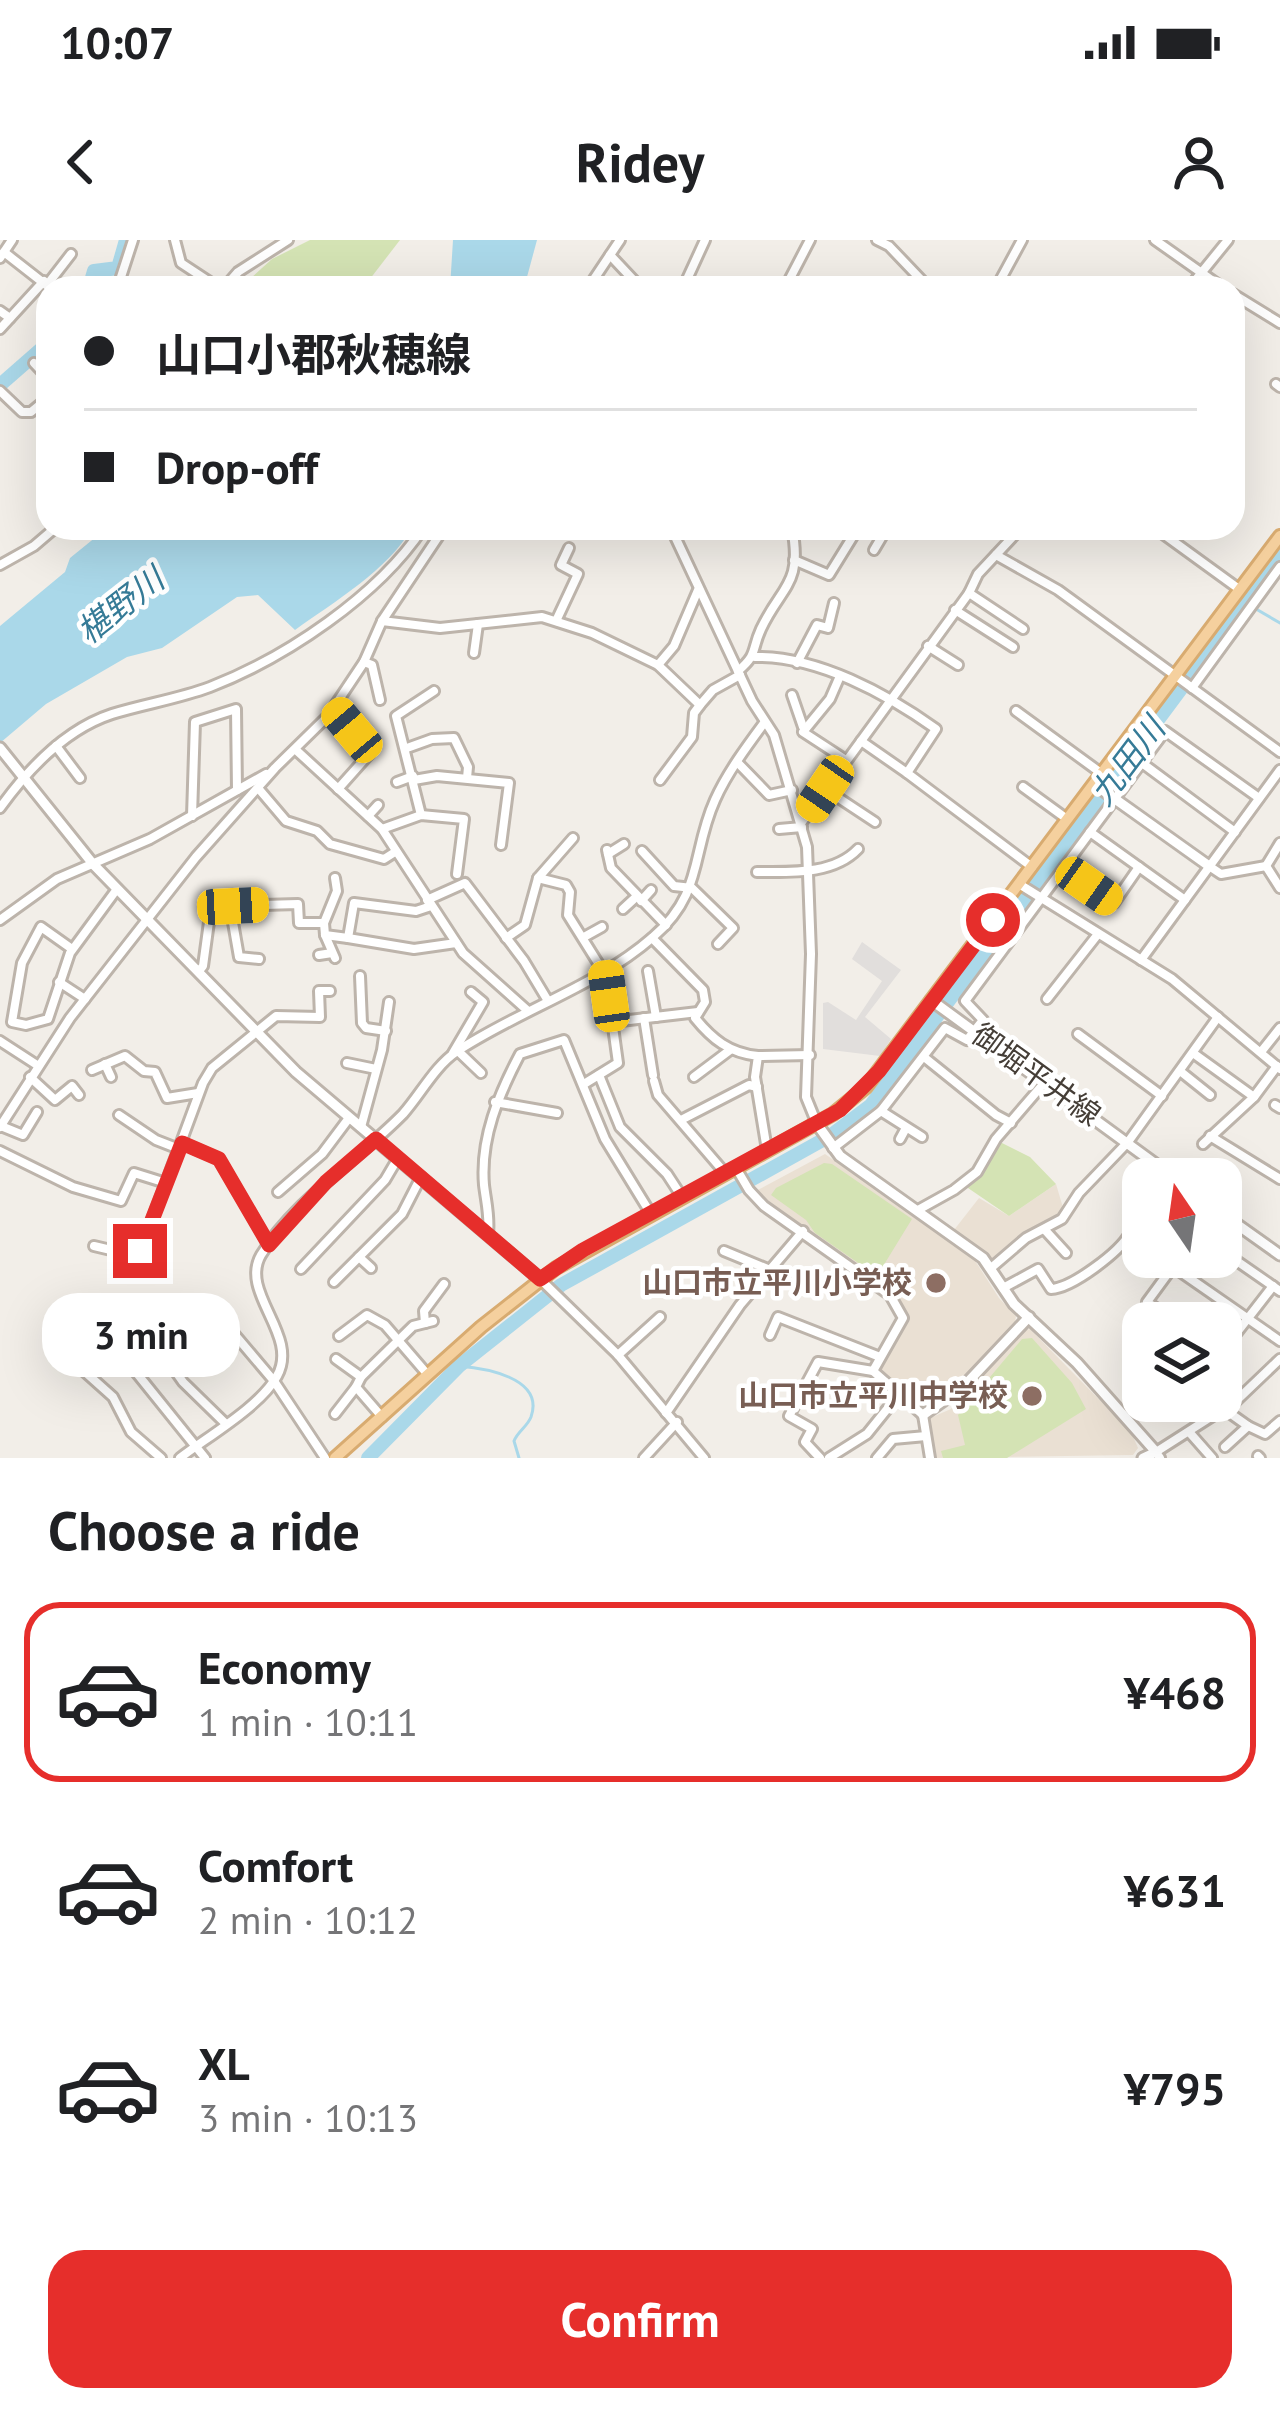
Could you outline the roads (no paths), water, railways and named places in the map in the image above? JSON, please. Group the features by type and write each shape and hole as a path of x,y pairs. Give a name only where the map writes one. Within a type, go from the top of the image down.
{"main road":[{"path":"335,1458 544,1282 682,1197 820,1127 866,1087 936,1003 1032,867 1184,682 1239,589 1280,536"}],"street":[{"path":"12,240 2,255 36,278"},
{"path":"121,276 133,240"},
{"path":"175,240 181,263 202,276"},
{"path":"234,276 274,243 288,240"},
{"path":"596,276 620,240"},
{"path":"688,276 705,240"},
{"path":"791,276 810,240"},
{"path":"878,240 891,243 919,276"},
{"path":"1002,276 1022,240"},
{"path":"1155,240 1205,276"},
{"path":"1202,274 1228,240"},
{"path":"54,276 71,254"},
{"path":"610,255 630,276"},
{"path":"0,329 36,295"},
{"path":"1245,301 1280,323"},
{"path":"0,311 10,318"},
{"path":"0,391 22,412 36,408"},
{"path":"0,566 42,540"},
{"path":"0,808 24,777 81,727 207,688 295,645 388,569 413,540"},
{"path":"38,1112 26,1136 1,1123 85,999 196,857 334,708 364,662 382,621 436,540"},
{"path":"676,540 774,735 802,825 809,871 806,1097 820,1127 832,1147 977,1252 1001,1289 1077,1364 1158,1455"},
{"path":"660,780 692,737 694,713 700,705 755,657 760,632 787,590 793,540"},
{"path":"794,560 829,575 851,540"},
{"path":"874,550 880,540"},
{"path":"779,830 802,825 978,574 1010,540"},
{"path":"1172,540 1239,589"},
{"path":"556,621 578,574 561,565 569,548"},
{"path":"996,555 1058,590 1280,752"},
{"path":"1184,682 1280,567"},
{"path":"1251,579 1264,588"},
{"path":"658,665 674,646 698,590"},
{"path":"969,593 1024,628"},
{"path":"797,663 817,625 828,628 834,603"},
{"path":"956,610 1013,647"},
{"path":"382,621 440,628 542,617 592,633 658,665 700,705"},
{"path":"474,652 478,624"},
{"path":"928,646 958,665"},
{"path":"755,657 840,676 892,697 936,729 907,773"},
{"path":"364,662 372,665 380,700"},
{"path":"803,727 830,699 840,676"},
{"path":"421,815 396,716 434,691"},
{"path":"792,695 802,732 846,760"},
{"path":"334,708 371,752 338,789"},
{"path":"192,816 196,722 236,709 237,792"},
{"path":"1016,711 1114,798 1221,874 1266,866 1280,843"},
{"path":"455,1053 604,970 666,925 692,888 715,800 764,723"},
{"path":"832,1147 881,1111 945,1028 968,1040 983,1020 965,1001 1165,731 1259,798"},
{"path":"406,748 454,738 468,767 467,778"},
{"path":"861,741 1032,867"},
{"path":"56,746 80,778"},
{"path":"0,748 93,864 258,1033 560,1297 677,1422 704,1458"},
{"path":"296,749 382,829 456,943 529,1012"},
{"path":"738,763 769,795 792,790"},
{"path":"1142,763 1234,832"},
{"path":"0,920 57,879 192,816 275,768"},
{"path":"1141,960 1280,770"},
{"path":"397,782 436,776 509,783 501,845"},
{"path":"1023,787 1069,820"},
{"path":"258,788 286,821 320,832 330,844 384,859 395,852"},
{"path":"825,789 875,822"},
{"path":"368,816 378,805"},
{"path":"382,829 421,815 467,819 458,874"},
{"path":"1090,832 1184,900"},
{"path":"506,938 525,925 534,882 572,838"},
{"path":"624,844 608,852 611,868 666,925"},
{"path":"757,872 809,871 848,860 858,849"},
{"path":"642,851 674,886 692,888 733,928 718,944"},
{"path":"1266,866 1280,888"},
{"path":"1064,868 1114,904 1138,867"},
{"path":"319,955 334,955 323,923 337,891 334,878"},
{"path":"538,878 566,885 568,915 604,970 618,1063 584,1084"},
{"path":"348,938 354,903 416,911 465,883 548,1001"},
{"path":"1022,886 1141,960 1279,1067 1206,1140 1280,1179"},
{"path":"72,950 41,927 22,963 12,1022 26,1025 48,1019 72,950 117,889"},
{"path":"622,909 651,890"},
{"path":"199,971 208,922 233,906 298,904 298,923 323,923"},
{"path":"231,910 238,961 259,958"},
{"path":"584,938 602,927"},
{"path":"1047,999 1098,934"},
{"path":"325,935 414,949 456,943"},
{"path":"652,938 703,990 705,1002 695,1018 708,1034 730,1050 758,1056 810,1055"},
{"path":"648,971 656,1017"},
{"path":"360,976 362,1023 386,1031"},
{"path":"58,982 85,999"},
{"path":"94,1246 132,1255 140,1251 212,1069 276,1016 320,1017 315,992 330,991"},
{"path":"180,1458 274,1381 282,1351 256,1268 269,1245 326,1182 376,1139 455,1053 483,1002 471,992"},
{"path":"361,1127 389,1002"},
{"name":"御堀平井線","path":"936,1003 1149,1158"},
{"path":"612,1022 698,1012"},
{"path":"991,1268 1026,1238 1063,1219 1079,1193 1128,1142 1218,1017"},
{"path":"644,1018 658,1095 764,1206 900,1306 903,1318 873,1371"},
{"path":"1261,1052 1280,1028"},
{"path":"1078,1034 1162,1096"},
{"path":"488,1234 490,1214 483,1182 495,1102 520,1054 564,1040 605,1139 652,1214"},
{"path":"0,1042 37,1065"},
{"path":"694,1077 730,1050"},
{"path":"455,1053 481,1073"},
{"path":"1193,1053 1254,1097"},
{"path":"92,1070 125,1056 144,1071 155,1072 167,1098 200,1092"},
{"path":"758,1056 757,1087 767,1150"},
{"path":"924,1057 1011,1123"},
{"path":"347,1063 376,1069"},
{"path":"105,1064 111,1077"},
{"path":"1180,1071 1210,1095"},
{"path":"599,1075 620,1127 667,1174 682,1197"},
{"path":"30,1077 57,1102 72,1086 79,1095"},
{"path":"918,1210 977,1172 1046,1081"},
{"path":"681,1120 749,1085 757,1087"},
{"path":"495,1102 557,1113"},
{"path":"881,1111 922,1137"},
{"path":"119,1114 156,1140 219,1159 269,1245"},
{"path":"278,1192 322,1154 350,1118"},
{"path":"900,1139 907,1128"},
{"path":"0,1150 73,1187 121,1201 134,1173 166,1184"},
{"path":"301,1269 385,1180 398,1158"},
{"path":"334,1282 401,1214 421,1178"},
{"path":"1242,1228 1280,1255"},
{"path":"1045,1230 1066,1253"},
{"path":"666,1413 740,1305 803,1231"},
{"path":"1001,1289 1038,1269 1051,1289 1058,1290 1084,1276 1122,1241"},
{"path":"724,1251 770,1270"},
{"path":"359,1257 371,1268"},
{"path":"1242,1265 1276,1288 1242,1328"},
{"path":"1188,1278 1280,1341"},
{"path":"335,1414 413,1326 429,1322 424,1311 444,1284"},
{"path":"208,1303 274,1381 326,1458"},
{"path":"339,1336 367,1315 385,1325 428,1375"},
{"path":"88,1371 158,1316"},
{"path":"617,1355 660,1317"},
{"path":"770,1335 778,1317 880,1357"},
{"path":"922,1415 964,1386 1029,1317"},
{"path":"94,1320 205,1458"},
{"path":"145,1327 183,1382 225,1423"},
{"path":"337,1359 382,1417"},
{"path":"900,1393 866,1434 825,1458 805,1442 812,1429 789,1416 818,1362 873,1371 900,1393 922,1415 930,1458"},
{"path":"76,1363 113,1397 131,1432 161,1458"},
{"path":"1242,1394 1278,1365"},
{"path":"1242,1422 1265,1434 1280,1421"},
{"path":"644,1458 677,1422"},
{"path":"1143,1458 1158,1455 1206,1422"},
{"path":"1225,1447 1248,1426"},
{"path":"1190,1433 1211,1458"},
{"path":"877,1458 892,1439 926,1436"}],"water":[{"path":"453,240 537,240 527,276 451,276"},
{"name":"椹野川","path":"92,540 404,540 375,572 295,630 258,595 237,597 162,648 127,657 46,704 0,743 0,626 65,572 70,558"}],"waterway":[{"path":"93,276 94,271 118,268 126,240"},
{"path":"0,385 36,354"},
{"name":"九田川","path":"368,1458 459,1366 561,1285 830,1136 871,1105 1280,556"},
{"path":"1256,609 1280,623"},
{"path":"459,1366 509,1377 529,1392 531,1417 514,1441 519,1458"}],"place":[{"name":"山口市立平川小学校","path":"936,1283"},
{"name":"山口市立平川中学校","path":"1032,1396"}]}
